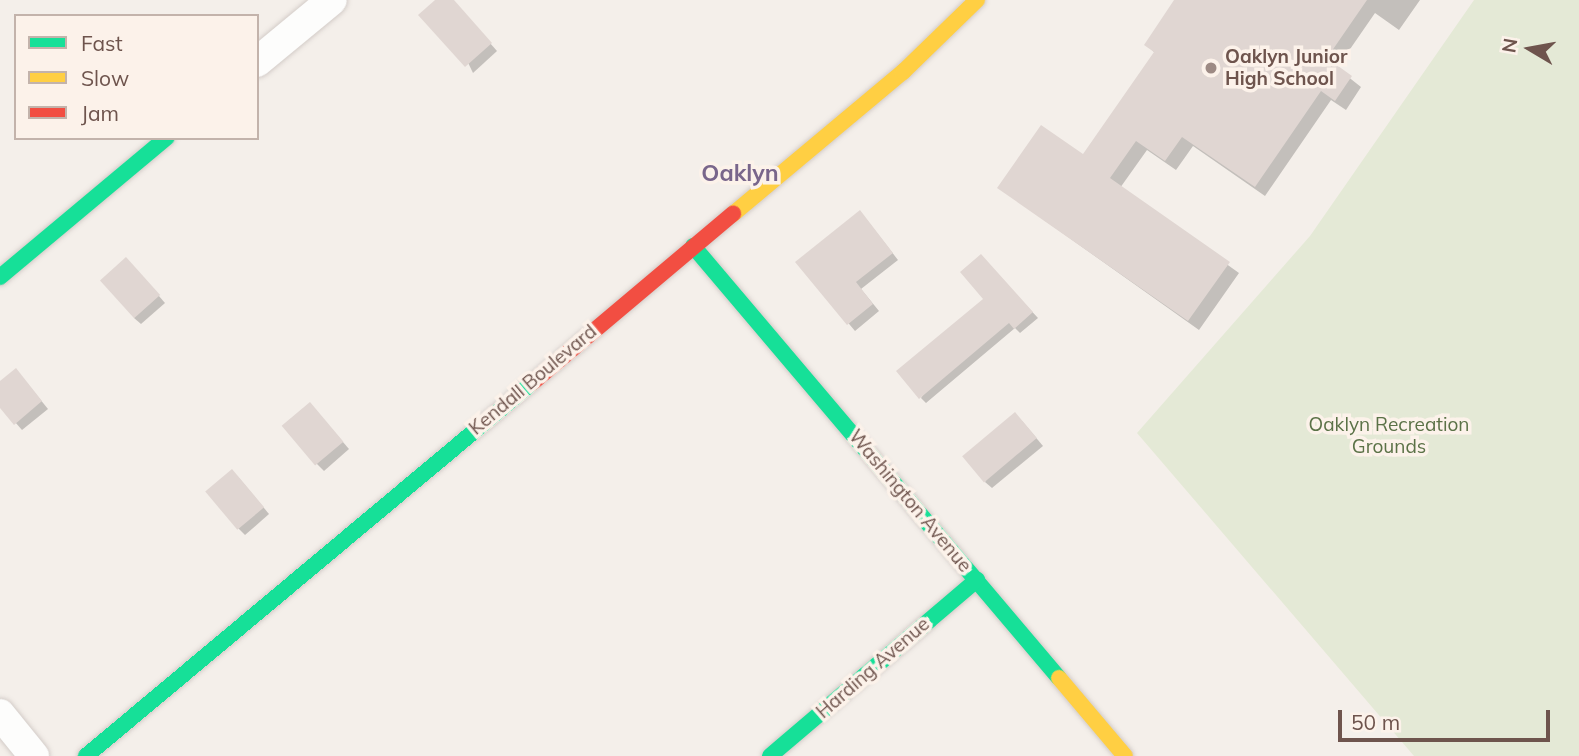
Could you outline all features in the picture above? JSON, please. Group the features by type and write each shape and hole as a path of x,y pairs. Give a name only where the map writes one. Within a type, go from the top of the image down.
{"street":[{"path":"259,60 332,0"},
{"name":"Kendall Boulevard","path":"86,756 903,72 977,0"},
{"path":"0,277 164,140"},
{"name":"Washington Avenue","path":"694,246 1125,756"},
{"name":"Harding Avenue","path":"770,756 977,580"},
{"path":"0,714 34,756"}],"green space":[{"name":"Oaklyn Recreation Grounds","path":"1474,0 1579,0 1579,756 1414,756 1137,433 1310,236"}],"building":[{"path":"435,0 454,0 492,43 465,67 418,15"},
{"path":"1174,0 1367,0 1327,58 1352,76 1335,101 1321,91 1255,187 1182,137 1165,161 1136,141 1110,178 1230,262 1188,321 997,188 1041,125 1083,154 1154,52 1144,45"},
{"path":"860,210 893,253 856,282 873,304 847,325 795,262"},
{"path":"981,254 1033,312 1014,329 1009,323 919,399 896,371 983,299 960,272"},
{"path":"126,257 160,295 134,318 100,280"},
{"path":"16,368 42,401 14,425 0,408 0,381"},
{"path":"310,402 343,442 315,466 282,426"},
{"path":"1015,412 1037,438 984,482 962,456"},
{"path":"232,469 264,507 237,530 205,491"}],"traffic: fast":[{"path":"0,277 164,140"},
{"path":"693,246 1059,678"},
{"path":"86,756 532,383"},
{"path":"770,756 977,580"}],"traffic: slow":[{"path":"733,214 903,72 977,0"},
{"path":"1059,678 1125,756"}],"traffic: jam":[{"path":"532,383 733,214"}],"place":[{"name":"Oaklyn Junior High School","path":"1211,68"}],"district":[{"name":"Oaklyn","path":"740,173"}]}
